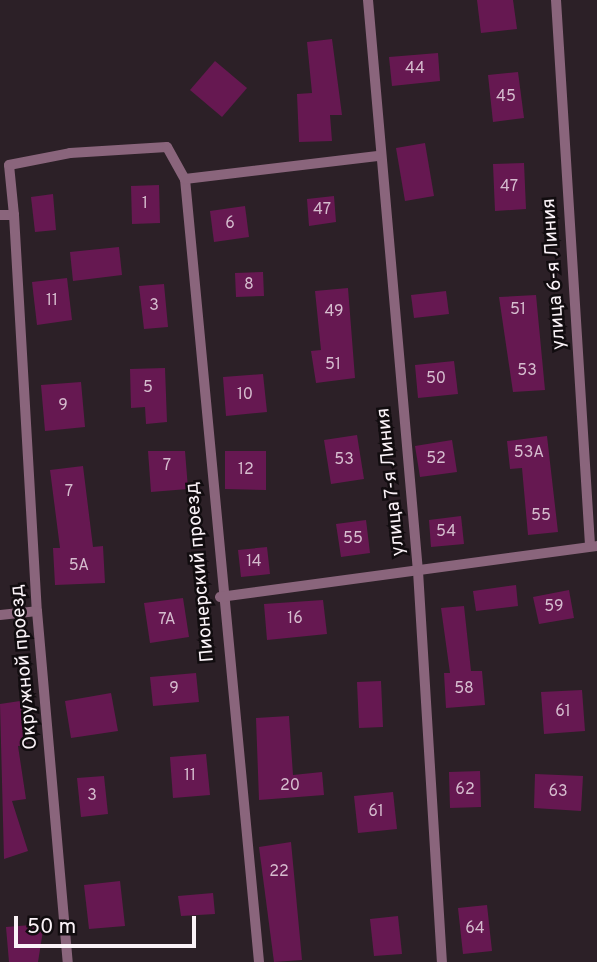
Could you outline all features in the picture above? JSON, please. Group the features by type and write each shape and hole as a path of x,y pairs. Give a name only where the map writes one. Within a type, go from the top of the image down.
{"lane":[{"name":"улица 7-я Линия","path":"368,0 378,156 418,571 442,962"},
{"name":"улица 6-я Линия","path":"555,0 593,546"},
{"name":"Окружной проезд","path":"68,962 37,611 9,165 69,153 167,147 185,179"},
{"path":"185,179 378,156"},
{"name":"Пионерский проезд","path":"185,179 220,597 259,962"},
{"path":"0,215 14,215"},
{"path":"220,597 593,546"},
{"path":"0,615 37,611"}],"building":[{"path":"477,0 513,0 517,29 481,33"},
{"path":"332,39 342,115 330,115 332,141 299,142 297,94 312,93 307,42"},
{"path":"438,53 440,81 392,86 389,57"},
{"path":"215,61 247,88 222,117 190,90"},
{"path":"518,72 524,118 493,122 488,75"},
{"path":"425,143 434,196 405,201 396,148"},
{"path":"524,163 526,209 495,211 493,164"},
{"path":"159,185 160,223 132,224 131,186"},
{"path":"53,194 56,230 35,232 31,197"},
{"path":"334,196 336,222 309,226 307,199"},
{"path":"245,206 249,237 214,242 210,211"},
{"path":"119,247 122,275 73,281 70,252"},
{"path":"263,272 264,296 236,297 235,273"},
{"path":"67,278 72,320 37,325 32,282"},
{"path":"164,284 168,327 144,329 139,286"},
{"path":"348,288 355,378 316,383 311,351 321,350 315,291"},
{"path":"446,291 449,314 414,318 411,295"},
{"path":"536,295 545,390 513,392 499,297"},
{"path":"454,361 458,394 418,398 415,365"},
{"path":"165,368 167,422 146,424 145,407 131,408 130,369"},
{"path":"263,374 267,412 226,416 223,377"},
{"path":"81,382 85,427 45,431 41,385"},
{"path":"357,435 364,479 331,484 324,440"},
{"path":"547,436 558,532 528,535 522,468 510,469 507,441"},
{"path":"452,440 457,472 420,477 415,446"},
{"path":"148,451 185,451 188,489 151,492"},
{"path":"225,451 266,451 266,490 225,489"},
{"path":"83,466 93,547 103,546 105,583 55,585 53,548 60,548 50,470"},
{"path":"461,516 464,544 431,547 429,520"},
{"path":"366,520 370,553 341,557 336,524"},
{"path":"267,547 270,574 241,577 238,550"},
{"path":"516,585 518,606 476,611 473,591"},
{"path":"569,590 574,618 539,624 533,597"},
{"path":"183,598 189,637 150,643 144,603"},
{"path":"323,600 327,634 267,640 264,604"},
{"path":"464,606 471,671 482,671 485,705 446,708 444,673 450,673 441,608"},
{"path":"196,673 199,702 153,706 150,677"},
{"path":"381,681 383,727 359,728 357,682"},
{"path":"582,690 585,731 544,734 541,692"},
{"path":"111,693 118,731 71,738 65,701"},
{"path":"20,701 27,745 18,746 26,799 12,801 28,851 4,859 0,704"},
{"path":"289,716 293,775 322,772 324,795 259,800 256,718"},
{"path":"206,754 210,795 173,798 170,757"},
{"path":"480,771 481,807 450,808 449,772"},
{"path":"535,774 583,776 581,811 534,808"},
{"path":"104,776 108,814 81,817 77,778"},
{"path":"393,792 397,829 358,833 354,796"},
{"path":"291,842 302,960 274,962 259,847"},
{"path":"120,881 125,926 89,929 84,885"},
{"path":"213,893 215,914 181,916 178,896"},
{"path":"487,905 492,951 463,954 458,908"},
{"path":"398,916 402,954 374,956 370,919"},
{"path":"44,924 38,962 9,962 6,927"}]}
